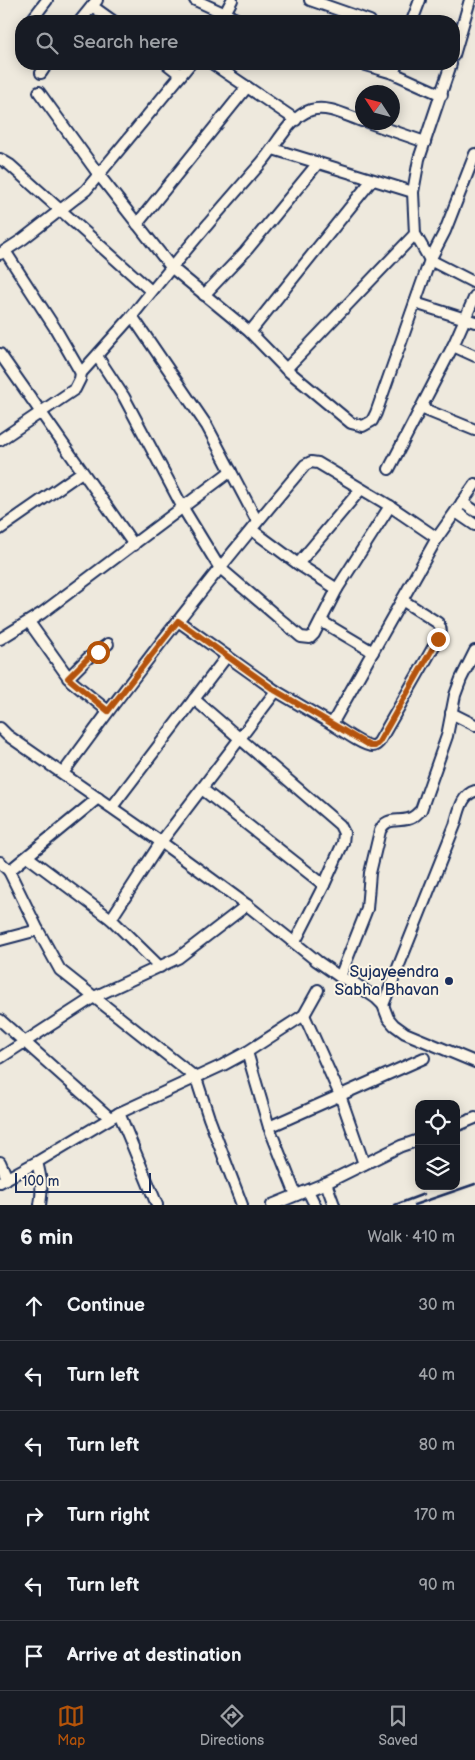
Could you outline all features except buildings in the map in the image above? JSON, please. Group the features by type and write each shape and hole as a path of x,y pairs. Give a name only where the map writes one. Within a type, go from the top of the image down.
{"street":[{"path":"36,15 47,0"},
{"path":"195,0 218,15"},
{"path":"224,15 232,0"},
{"path":"310,0 353,15"},
{"path":"414,15 420,0"},
{"path":"460,41 471,15 470,0"},
{"path":"85,15 94,3 107,15"},
{"path":"175,70 181,75"},
{"path":"81,374 64,342 2,253 86,190 185,70"},
{"path":"221,70 296,120"},
{"path":"397,70 442,95"},
{"path":"449,70 419,159 413,192 415,234 430,260 475,283"},
{"path":"137,224 247,87"},
{"path":"39,92 169,269 250,332 286,369 352,423 366,425 372,421 376,413 430,260 471,178 475,154"},
{"path":"0,440 75,389 81,374 296,120 312,110 322,109 355,119"},
{"path":"390,130 424,142"},
{"path":"273,149 413,192"},
{"path":"0,159 10,165 153,289"},
{"path":"204,295 246,252 318,163"},
{"path":"250,332 372,180"},
{"path":"286,369 415,234"},
{"path":"390,469 453,346 470,320 475,296"},
{"path":"415,303 470,320"},
{"path":"132,316 207,426 231,471 255,526 298,564 337,589"},
{"path":"453,346 475,356"},
{"path":"0,354 134,545"},
{"path":"96,356 124,397 183,508 219,567 301,637 310,638 322,621 337,589 390,506"},
{"path":"421,408 475,430"},
{"path":"63,773 108,711 219,567 305,465 311,462 318,463 390,506 438,538"},
{"path":"0,639 29,622 231,471"},
{"path":"0,529 82,472"},
{"path":"332,724 438,538 475,484"},
{"path":"298,564 361,488"},
{"path":"462,502 475,511"},
{"path":"456,512 475,524"},
{"path":"178,621 276,691 363,743 375,746 441,634 441,628 438,623 402,600"},
{"path":"322,621 373,652"},
{"path":"29,622 68,678 108,711"},
{"path":"68,678 88,658 108,644"},
{"path":"340,977 367,909 370,872 382,826 388,822 408,820 416,816 421,810 447,736 451,713 461,679 475,651"},
{"path":"112,807 226,656"},
{"path":"112,919 161,842 276,691"},
{"path":"194,700 340,824 344,833 342,843 324,885 295,942"},
{"path":"451,713 475,725"},
{"path":"0,728 7,735 161,842 295,942 317,961 340,977 361,988 382,1004 388,1018 405,1033 475,1062"},
{"path":"202,788 324,885"},
{"path":"382,1004 455,825 463,800 467,794 475,790"},
{"path":"9,871 28,858 98,798"},
{"path":"28,858 112,919 160,967"},
{"path":"0,862 9,871 60,970 196,1078 242,1205"},
{"path":"0,1058 94,997 160,967 193,948 247,906"},
{"path":"0,940 38,930"},
{"path":"0,1162 4,1180 119,1113 196,1078 247,1052 304,1015 318,990"},
{"path":"304,1015 340,1095 364,1164"},
{"path":"0,1020 110,1118"},
{"path":"247,1052 269,1127 296,1195"},
{"path":"269,1127 424,1058"},
{"path":"119,1113 157,1205"},
{"path":"460,1124 475,1118"},
{"path":"272,1205 326,1184 364,1164 415,1142"},
{"path":"37,1162 42,1179 40,1205"},
{"path":"326,1184 334,1205"},
{"path":"308,1191 315,1205"}],"railway":[{"path":"414,1205 475,1184"},
{"path":"395,1205 424,1194"}],"place":[{"name":"Sujayeendra Sabha Bhavan","path":"449,981"}],"route":[{"path":"98,652 88,658 68,678 108,711 178,621 310,713 363,743 375,746 438,639"}]}
